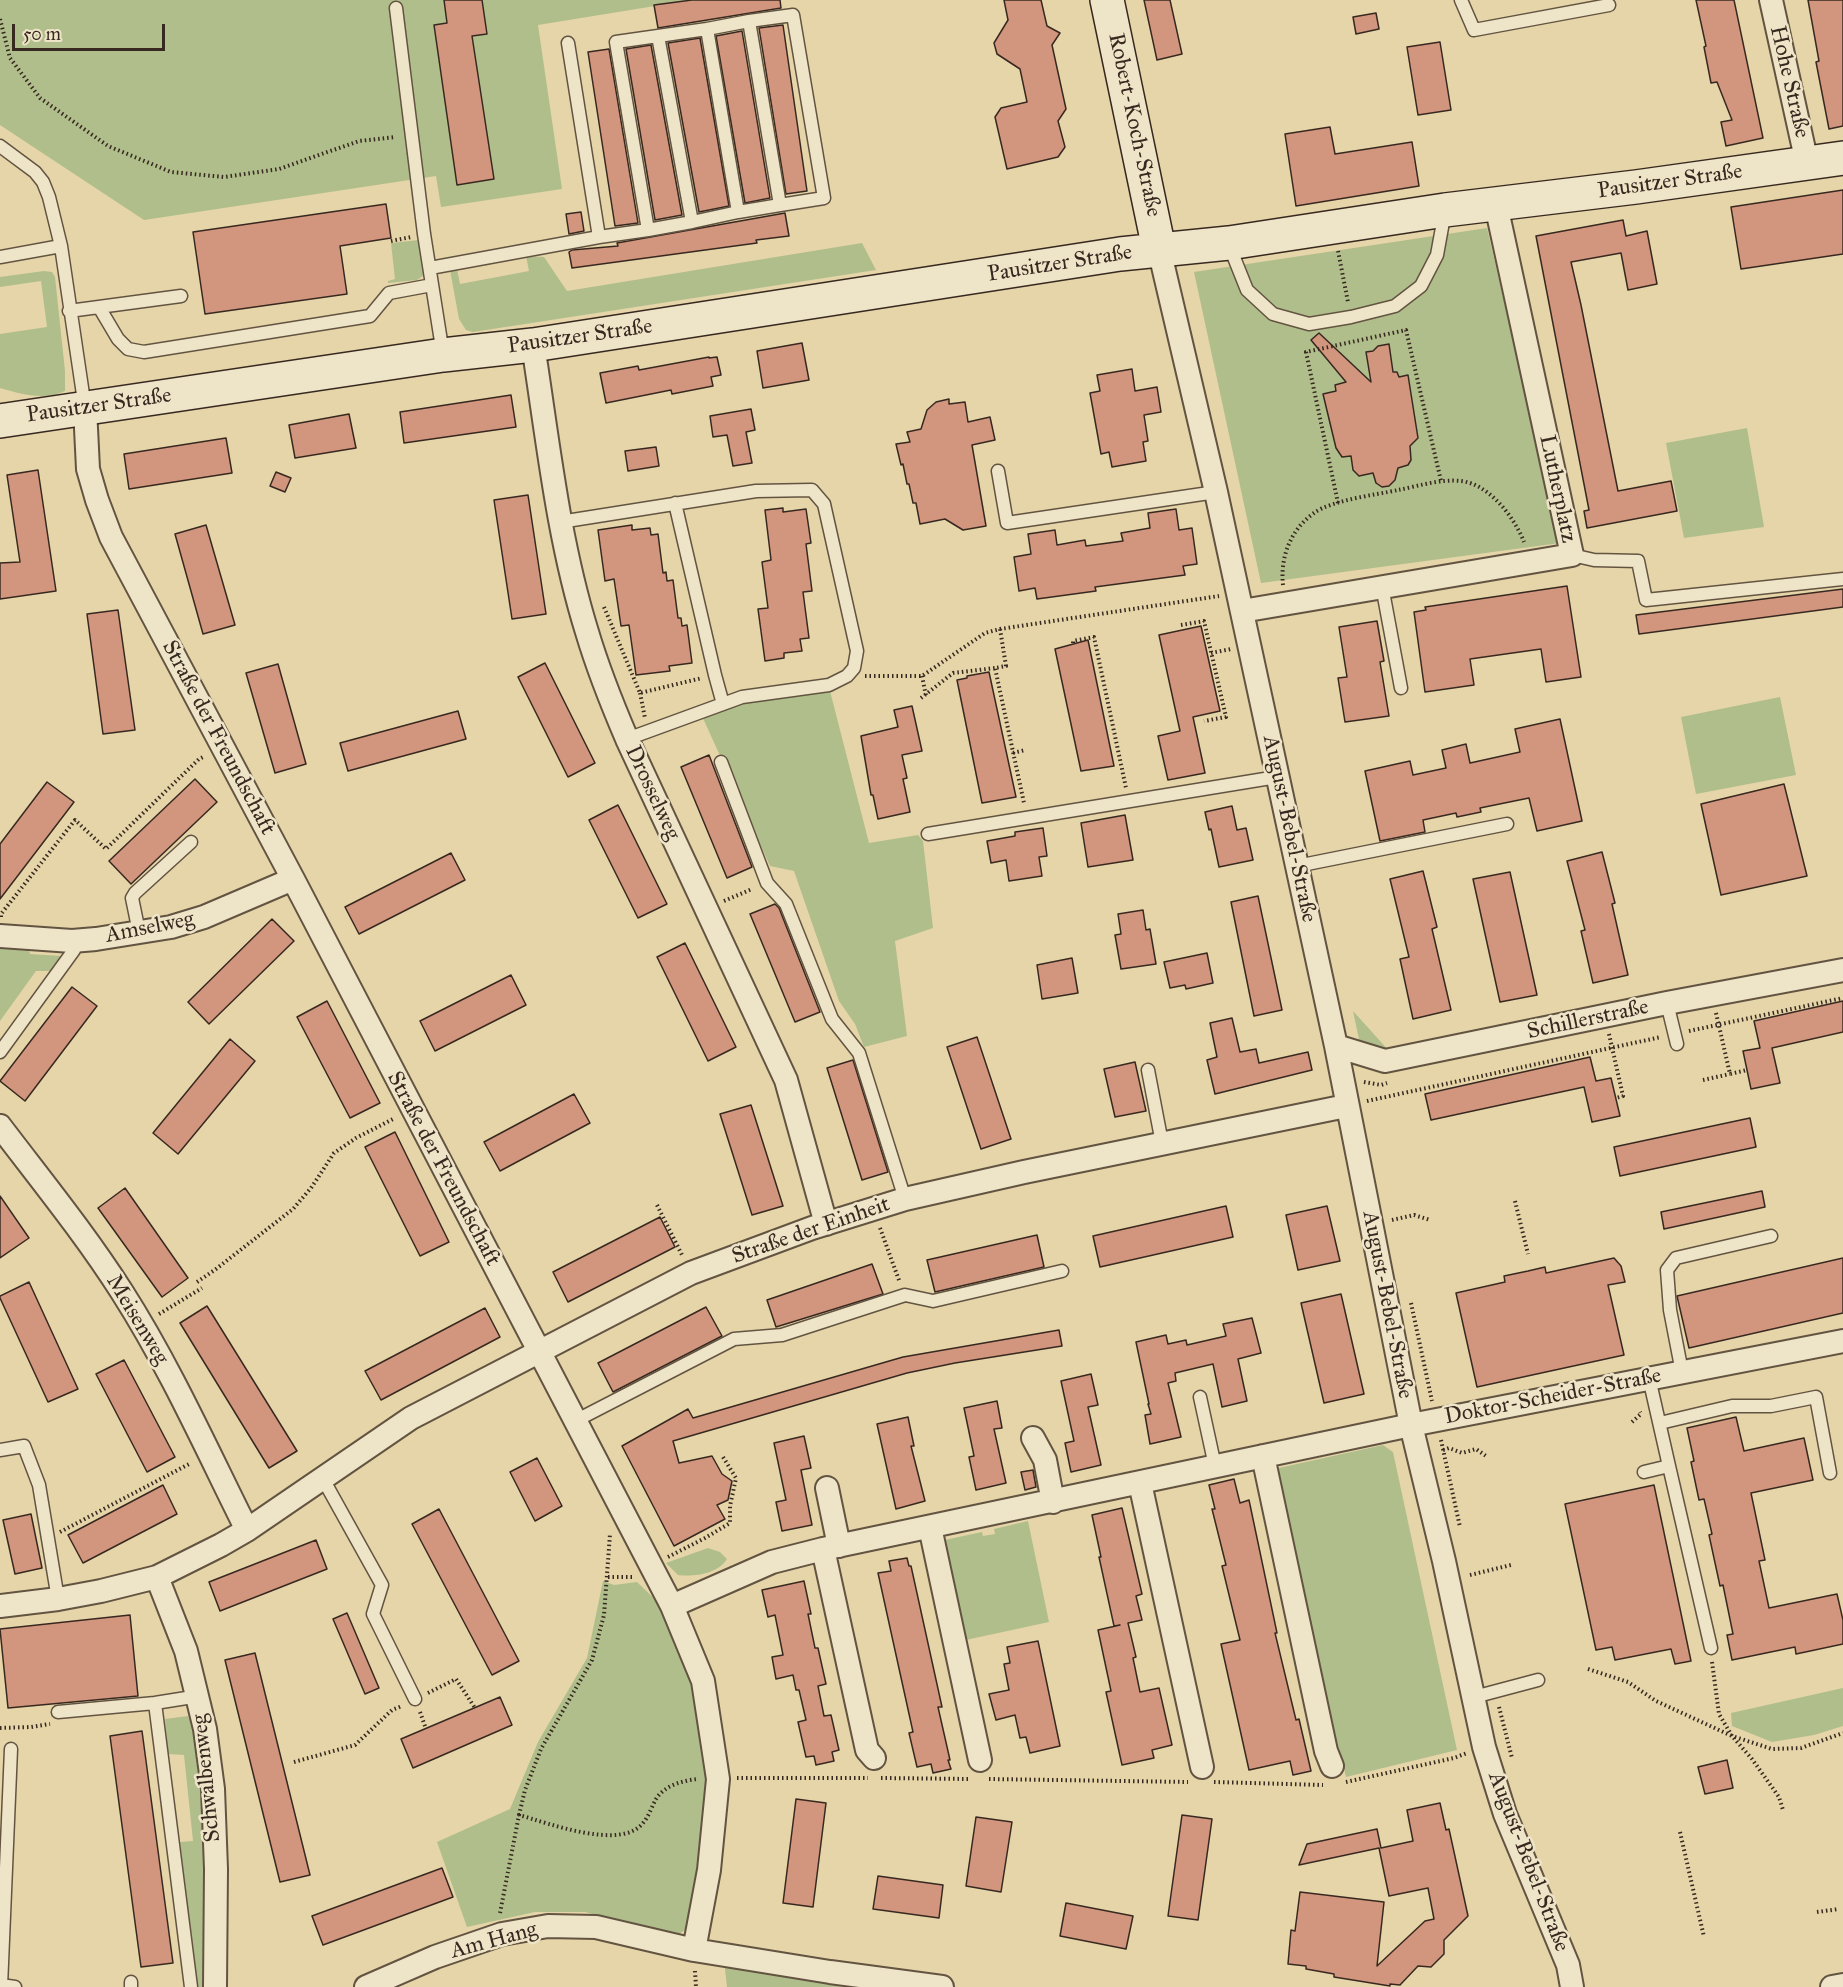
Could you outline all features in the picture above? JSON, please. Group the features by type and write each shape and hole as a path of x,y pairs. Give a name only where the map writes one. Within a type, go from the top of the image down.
{"street":[{"name":"Robert-Koch-Straße","path":"1107,0 1159,249"},
{"name":"Hohe Straße","path":"1771,0 1807,163"},
{"name":"Pausitzer Straße","path":"1496,205 1843,158"},
{"path":"1240,602 1159,249 1229,243 1445,210 1496,205"},
{"name":"Lutherplatz","path":"1240,602 1284,604 1572,555 1496,205"},
{"name":"Pausitzer Straße","path":"0,421 443,355 533,345 1159,249"},
{"name":"Drosselweg","path":"533,345 560,522 586,630 603,681 637,735 707,909 786,1080 826,1224"},
{"name":"Straße der Freundschaft","path":"85,408 88,469 111,537 293,879 672,1606 703,1681 718,1779 709,1870 694,1950"},
{"name":"August-Bebel-Straße","path":"1240,602 1335,1046 1356,1104 1411,1425 1484,1747 1505,1814 1563,1954 1572,1987"},
{"name":"Amselweg","path":"1,936 72,941 171,927 204,917 293,879"},
{"name":"Schillerstraße","path":"1335,1046 1385,1061 1667,1003 1843,970"},
{"name":"Straße der Einheit","path":"0,1605 58,1599 157,1577 247,1530 411,1418 691,1273 826,1224 905,1199 1044,1167 1356,1104"},
{"name":"Meisenweg","path":"0,1126 104,1264 141,1324 174,1382 247,1530"},
{"name":"Doktor-Scheider-Straße","path":"672,1606 772,1562 831,1548 1263,1455 1843,1341"},
{"path":"1033,1438 1045,1460 1053,1502"},
{"path":"1263,1455 1326,1751 1334,1778"},
{"path":"1140,1483 1199,1777"},
{"path":"827,1488 831,1548 867,1750 874,1758"},
{"path":"930,1527 982,1772"},
{"name":"Schwalbenweg","path":"157,1577 186,1651 199,1696 205,1730 213,1789 216,1869 215,1987"},
{"name":"Am Hang","path":"366,1987 435,1957 502,1934 548,1926 596,1927 694,1950 942,1987"}],"lane":[{"path":"1461,0 1474,30 1609,5"},
{"path":"396,8 443,355"},
{"path":"430,268 648,230 738,212 824,198 793,15 616,42 648,230"},
{"path":"749,21 780,205"},
{"path":"707,29 738,212"},
{"path":"658,36 692,222"},
{"path":"568,43 599,237"},
{"path":"0,146 25,163 43,182 49,196 61,246 85,408"},
{"path":"1229,243 1247,290 1274,314 1309,324 1395,306 1421,286 1437,255 1445,210"},
{"path":"0,257 61,246"},
{"path":"99,308 118,339 128,349 144,352 370,316 389,293 432,285"},
{"path":"69,311 181,296"},
{"path":"998,471 1007,523 1216,492"},
{"path":"560,522 756,491 812,490 824,504 857,651 854,668 847,676 829,685 742,697 637,735"},
{"path":"675,503 723,704"},
{"path":"1572,555 1594,560 1638,561 1646,600 1843,579"},
{"path":"1382,586 1401,688"},
{"path":"721,762 767,883 786,904 832,1019 859,1053 905,1199"},
{"path":"928,834 1277,777"},
{"path":"1297,866 1507,824"},
{"path":"139,933 132,898 135,892 191,842"},
{"path":"0,1052 74,950 72,941"},
{"path":"1667,1003 1676,1039"},
{"path":"1148,1070 1162,1143"},
{"path":"1682,1372 1670,1310 1667,1270 1676,1258 1771,1236"},
{"path":"575,1421 734,1339 782,1335 905,1295 933,1300 1062,1271"},
{"path":"1649,1378 1711,1648"},
{"path":"1200,1397 1215,1466"},
{"path":"1660,1423 1732,1406 1772,1406 1816,1397 1830,1473"},
{"path":"0,1450 24,1446 39,1485 58,1599"},
{"path":"1644,1472 1669,1466"},
{"path":"323,1479 382,1585 373,1614 415,1699"},
{"path":"1474,1697 1538,1680"},
{"path":"58,1712 155,1703 199,1696"},
{"path":"155,1703 192,1987"},
{"path":"11,1749 1,1986 15,1987"}],"path":[{"path":"0,19 10,58 40,98 108,146 171,172 224,177 268,171 359,141 412,136"},
{"path":"1334,227 1351,317"},
{"path":"1338,503 1306,352 1406,330 1441,481"},
{"path":"1284,604 1281,571 1287,547 1298,528 1315,513 1338,503 1441,481 1469,483 1490,495 1509,516 1522,537 1531,562"},
{"path":"601,601 640,693 637,735"},
{"path":"847,676 922,676 985,633 1000,629 1240,602"},
{"path":"1181,626 1204,621 1226,717 1203,721"},
{"path":"922,676 924,697 953,674 1006,666 1000,629"},
{"path":"1073,643 1072,641 1094,637 1129,801"},
{"path":"995,668 1028,818"},
{"path":"1094,671 1101,670"},
{"path":"640,693 715,675"},
{"path":"996,702 1002,701"},
{"path":"1108,736 1115,734"},
{"path":"1,936 1,914 75,820 106,849 199,759 222,747"},
{"path":"1013,753 1025,750"},
{"path":"1010,767 1016,765"},
{"path":"707,909 767,883"},
{"path":"1712,995 1730,1074"},
{"path":"1356,1104 1612,1048 1676,1039 1719,1025 1843,998"},
{"path":"1605,1016 1623,1096 1616,1098"},
{"path":"1703,1080 1747,1070"},
{"path":"197,1282 293,1209 311,1188 334,1152 356,1138 412,1110"},
{"path":"1515,1201 1528,1254"},
{"path":"657,1205 691,1273"},
{"path":"873,1209 905,1295"},
{"path":"1392,1220 1414,1215 1430,1220"},
{"path":"141,1324 202,1288"},
{"path":"1443,1450 1449,1448 1462,1453 1476,1449 1485,1456"},
{"path":"63,1531 209,1454"},
{"path":"651,1566 730,1523 730,1506 736,1478 723,1457"},
{"path":"502,1934 500,1909 525,1790 541,1749 592,1660 604,1615 611,1526 625,1517"},
{"path":"1470,1575 1511,1565"},
{"path":"1711,1648 1719,1714 1732,1736 1752,1759 1779,1797 1783,1810"},
{"path":"1588,1669 1628,1682 1656,1701 1732,1736 1772,1749 1801,1748 1843,1733"},
{"path":"294,1761 355,1745 392,1710 456,1679 475,1708"},
{"path":"415,1699 426,1729"},
{"path":"0,1728 52,1724 58,1712"},
{"path":"519,1815 572,1830 615,1836 635,1830 643,1824 657,1797 666,1788 695,1779 982,1772 1334,1778 1454,1758 1484,1747"},
{"path":"1680,1832 1704,1936"},
{"path":"1817,1912 1839,1910"}],"green space":[{"path":"0,0 692,0 538,25 562,189 441,207 436,176 144,220 0,125"},
{"path":"1487,228 1560,543 1261,583 1194,272"},
{"path":"419,240 425,268 424,275 417,280 388,283 395,279 391,243"},
{"path":"862,243 876,270 473,332 466,330 459,319 450,270 457,269 460,284 529,271 526,256 544,257 567,291"},
{"path":"52,272 55,277 65,371 65,391 49,396 24,394 0,388 0,334 47,327 41,281 0,287 0,277"},
{"path":"1747,428 1764,527 1684,538 1666,443"},
{"path":"830,691 869,843 918,835 923,841 933,928 895,941 907,1036 864,1047 855,1024 839,1001 794,871 770,866 702,716 737,703"},
{"path":"1780,697 1796,775 1696,794 1681,717"},
{"path":"0,948 29,950 30,954 61,956 52,971 36,971 0,1021"},
{"path":"1353,1011 1390,1052 1360,1044"},
{"path":"1383,1445 1393,1452 1457,1750 1346,1777 1344,1768 1335,1755 1274,1469"},
{"path":"1028,1521 1049,1622 961,1641 953,1603 958,1602 956,1591 950,1592 940,1541 982,1532 983,1536 995,1534 994,1529"},
{"path":"708,1548 720,1552 727,1559 712,1571 698,1575 678,1575 666,1563"},
{"path":"603,1581 614,1585 637,1582 664,1608 698,1693 708,1791 698,1888 685,1930 676,1936 585,1912 535,1912 467,1927 437,1842 510,1809 538,1742 587,1658"},
{"path":"1843,1688 1843,1726 1814,1735 1772,1742 1732,1726 1731,1713"},
{"path":"188,1716 192,1724 203,1782 204,1987 196,1987 180,1842 193,1841 184,1755 168,1754 165,1719"},
{"path":"724,1960 884,1987 727,1987"}],"building":[{"path":"444,0 482,0 487,34 472,36 494,179 457,185 434,25 447,23"},
{"path":"692,0 780,0 781,8 658,28 654,5"},
{"path":"1004,0 1041,0 1047,26 1060,33 1052,45 1066,109 1058,121 1065,147 1058,157 1007,169 995,117 1001,108 1027,102 1020,69 997,54 994,43 1008,20"},
{"path":"1144,0 1170,0 1182,54 1157,60"},
{"path":"1696,0 1734,0 1763,138 1726,146 1721,122 1732,120 1717,82 1711,83"},
{"path":"1808,0 1843,0 1843,126 1829,129 1816,62 1819,61"},
{"path":"1376,13 1379,29 1356,34 1353,17"},
{"path":"783,25 807,191 786,194 759,28"},
{"path":"742,31 770,198 745,203 716,36"},
{"path":"700,38 729,206 699,212 668,43"},
{"path":"1440,42 1451,110 1418,115 1407,47"},
{"path":"651,45 682,215 655,220 626,49"},
{"path":"609,49 638,223 615,226 588,52"},
{"path":"1330,127 1335,154 1412,142 1419,186 1296,206 1285,134"},
{"path":"1843,190 1843,254 1741,269 1731,207"},
{"path":"386,204 391,238 340,246 347,294 205,314 193,232"},
{"path":"581,212 584,231 569,234 566,214"},
{"path":"785,213 789,236 756,240 757,243 572,268 569,252 572,250 618,246 617,243"},
{"path":"1623,220 1626,236 1647,231 1657,284 1628,290 1621,253 1571,262 1618,491 1671,481 1677,511 1587,528 1584,511 1589,510 1536,236"},
{"path":"1319,333 1371,382 1366,352 1373,351 1378,346 1389,344 1393,372 1397,372 1399,377 1408,375 1418,438 1410,446 1411,460 1408,465 1398,468 1395,480 1389,486 1382,487 1376,483 1373,473 1359,476 1353,470 1351,456 1342,457 1336,448 1323,394 1336,391 1335,385 1346,382 1311,340"},
{"path":"802,343 809,380 763,388 757,351"},
{"path":"717,357 721,375 711,377 713,386 672,394 671,390 606,403 600,373 638,366 639,370"},
{"path":"1132,369 1135,391 1157,387 1161,412 1144,415 1148,441 1143,442 1146,461 1112,467 1109,452 1101,454 1090,393 1100,391 1097,375"},
{"path":"511,395 516,427 404,443 400,412"},
{"path":"949,399 949,404 965,402 968,422 990,417 995,440 972,445 986,526 963,530 945,519 920,524 916,503 913,503 903,464 901,465 896,444 910,442 907,432 921,429 927,410 936,402"},
{"path":"751,409 755,430 746,432 752,463 733,466 727,435 713,437 710,416"},
{"path":"349,414 356,448 295,458 289,425"},
{"path":"226,438 232,473 129,489 124,454"},
{"path":"656,447 659,466 628,471 625,451"},
{"path":"38,470 56,591 0,599 0,563 20,562 7,475"},
{"path":"276,472 291,478 285,492 270,486"},
{"path":"528,495 546,614 512,619 494,500"},
{"path":"783,508 783,512 806,509 811,543 806,544 812,591 803,592 809,638 800,639 802,651 784,653 784,658 765,661 758,609 768,608 762,562 771,560 765,510"},
{"path":"1176,509 1179,530 1192,528 1197,564 1183,566 1185,575 1095,587 1096,591 1037,599 1035,588 1019,591 1014,557 1031,554 1028,534 1055,530 1057,545 1085,540 1086,546 1123,541 1121,533 1150,528 1148,513"},
{"path":"206,525 235,625 203,634 175,534"},
{"path":"632,525 632,530 650,528 651,535 658,534 663,573 666,572 667,581 673,580 678,618 681,618 682,626 687,625 692,663 669,666 670,671 636,675 629,625 621,626 614,579 605,581 598,530"},
{"path":"1567,586 1581,677 1546,682 1541,649 1470,659 1474,685 1425,692 1414,612 1426,610 1425,607"},
{"path":"1843,589 1843,607 1639,634 1636,615"},
{"path":"118,610 135,730 103,734 87,614"},
{"path":"1377,621 1384,661 1380,662 1389,716 1345,722 1338,678 1347,677 1339,627"},
{"path":"1201,626 1220,711 1193,717 1205,773 1168,780 1158,736 1180,731 1159,635"},
{"path":"1088,640 1114,766 1081,771 1055,649"},
{"path":"545,663 595,763 568,777 518,677"},
{"path":"278,664 306,764 275,773 246,673"},
{"path":"989,672 1016,797 982,803 957,680"},
{"path":"912,706 922,751 902,755 907,778 903,779 910,812 878,819 873,795 871,795 861,736 898,727 894,710"},
{"path":"458,711 466,739 348,771 340,743"},
{"path":"1560,719 1582,821 1537,831 1529,798 1480,808 1481,812 1457,817 1456,813 1423,820 1425,832 1380,841 1365,771 1410,761 1413,775 1446,768 1442,750 1466,744 1470,763 1520,752 1515,729"},
{"path":"709,755 752,867 727,878 681,767"},
{"path":"195,779 217,802 131,884 109,861"},
{"path":"47,782 74,802 0,899 0,844"},
{"path":"1784,784 1807,876 1721,895 1701,804"},
{"path":"618,805 667,904 638,918 589,820"},
{"path":"1232,806 1237,830 1246,828 1253,860 1219,867 1205,812"},
{"path":"1125,815 1133,860 1088,867 1081,823"},
{"path":"1043,828 1047,856 1039,857 1042,876 1009,881 1006,860 991,863 987,841 1015,836 1015,832"},
{"path":"1602,852 1615,903 1612,904 1628,975 1593,983 1581,931 1585,930 1567,861"},
{"path":"451,853 465,880 359,934 345,907"},
{"path":"1423,871 1437,927 1432,929 1451,1010 1413,1019 1400,959 1409,957 1390,879"},
{"path":"1510,872 1537,995 1500,1002 1473,879"},
{"path":"1258,896 1282,1010 1254,1016 1231,902"},
{"path":"775,904 779,908 820,1012 795,1022 750,914"},
{"path":"1143,910 1146,930 1150,929 1156,964 1121,969 1115,935 1121,934 1118,914"},
{"path":"272,919 294,941 209,1024 188,1002"},
{"path":"685,943 736,1047 708,1061 657,957"},
{"path":"1207,953 1213,983 1186,989 1185,985 1170,988 1164,962"},
{"path":"1072,958 1078,993 1042,999 1037,965"},
{"path":"511,975 526,1005 435,1051 420,1021"},
{"path":"72,987 97,1006 25,1101 0,1081"},
{"path":"327,1001 380,1103 350,1118 297,1017"},
{"path":"1843,1001 1843,1032 1772,1048 1780,1083 1751,1089 1743,1051 1760,1048 1754,1021"},
{"path":"1232,1018 1240,1052 1256,1049 1259,1063 1308,1052 1312,1070 1215,1094 1207,1060 1217,1057 1210,1023"},
{"path":"977,1037 1011,1139 981,1149 947,1047"},
{"path":"230,1039 255,1061 178,1154 153,1133"},
{"path":"1590,1057 1596,1081 1611,1078 1620,1116 1592,1122 1584,1087 1431,1120 1425,1094"},
{"path":"853,1060 888,1172 862,1180 827,1068"},
{"path":"1135,1062 1146,1111 1115,1117 1104,1069"},
{"path":"574,1094 590,1123 500,1171 484,1142"},
{"path":"751,1105 783,1206 752,1215 720,1114"},
{"path":"1750,1118 1756,1147 1620,1176 1614,1147"},
{"path":"395,1132 449,1242 420,1256 365,1147"},
{"path":"125,1188 188,1278 162,1297 98,1208"},
{"path":"1762,1191 1765,1207 1664,1229 1661,1212"},
{"path":"0,1196 29,1238 0,1258"},
{"path":"1226,1206 1233,1237 1100,1267 1093,1236"},
{"path":"1327,1206 1340,1261 1298,1270 1286,1215"},
{"path":"660,1217 675,1247 568,1302 553,1272"},
{"path":"1037,1235 1044,1267 935,1292 927,1260"},
{"path":"1614,1258 1621,1266 1625,1282 1608,1285 1624,1355 1477,1387 1456,1293 1505,1282 1504,1276 1545,1267 1546,1273"},
{"path":"1843,1258 1843,1313 1689,1348 1677,1296"},
{"path":"872,1264 883,1294 776,1327 767,1300"},
{"path":"29,1282 78,1389 48,1402 0,1298"},
{"path":"1341,1294 1364,1394 1324,1403 1301,1303"},
{"path":"207,1306 297,1451 269,1468 180,1323"},
{"path":"706,1307 722,1336 613,1392 598,1363"},
{"path":"485,1308 500,1337 381,1400 365,1371"},
{"path":"1252,1318 1261,1353 1238,1359 1247,1401 1222,1407 1213,1364 1175,1373 1176,1381 1168,1383 1181,1437 1150,1444 1145,1415 1151,1414 1136,1342 1166,1335 1168,1344 1186,1340 1187,1345 1226,1336 1223,1324"},
{"path":"1059,1330 1062,1346 907,1373 673,1441 679,1463 712,1456 722,1474 732,1481 728,1500 717,1505 725,1519 674,1546 622,1446 688,1409 693,1418 903,1357"},
{"path":"124,1360 175,1457 147,1472 96,1374"},
{"path":"1091,1374 1098,1405 1088,1407 1101,1465 1071,1472 1065,1443 1074,1441 1061,1381"},
{"path":"997,1401 1002,1428 994,1429 1006,1483 976,1490 969,1457 974,1456 964,1408"},
{"path":"908,1417 914,1446 911,1446 925,1501 896,1509 877,1424"},
{"path":"1736,1417 1744,1451 1804,1438 1813,1480 1751,1493 1765,1560 1759,1561 1769,1608 1837,1594 1843,1620 1843,1644 1796,1654 1795,1647 1732,1660 1727,1635 1733,1634 1723,1585 1720,1586 1709,1535 1712,1534 1704,1499 1699,1500 1687,1428"},
{"path":"804,1436 811,1468 801,1470 812,1525 782,1531 776,1502 786,1500 774,1443"},
{"path":"537,1458 562,1506 535,1521 510,1472"},
{"path":"1033,1470 1036,1487 1025,1490 1021,1472"},
{"path":"1234,1479 1240,1503 1249,1500 1277,1633 1275,1633 1311,1771 1293,1775 1290,1761 1249,1770 1221,1644 1240,1640 1222,1566 1226,1565 1212,1509 1215,1509 1209,1485"},
{"path":"163,1485 177,1514 83,1563 68,1535"},
{"path":"1654,1485 1691,1661 1675,1664 1671,1649 1615,1660 1612,1647 1596,1650 1565,1504"},
{"path":"1122,1508 1142,1594 1136,1596 1142,1620 1128,1623 1136,1657 1133,1658 1140,1692 1159,1688 1172,1745 1152,1750 1154,1758 1122,1765 1106,1692 1111,1691 1098,1630 1120,1625 1114,1626 1092,1515"},
{"path":"439,1509 519,1661 492,1675 412,1524"},
{"path":"31,1514 42,1568 15,1574 3,1520"},
{"path":"316,1540 327,1569 220,1611 209,1582"},
{"path":"907,1558 911,1566 942,1707 938,1707 950,1760 948,1760 951,1769 933,1773 931,1764 917,1767 909,1733 913,1732 878,1573 891,1571 889,1561"},
{"path":"804,1581 815,1648 818,1648 826,1684 818,1686 824,1716 831,1715 839,1750 832,1752 834,1761 816,1765 814,1756 806,1757 798,1722 806,1720 793,1675 776,1679 772,1657 783,1655 775,1615 768,1617 762,1590"},
{"path":"347,1613 379,1688 365,1694 333,1619"},
{"path":"130,1615 138,1696 8,1708 0,1629"},
{"path":"1038,1641 1060,1746 1030,1753 1026,1737 1020,1738 1015,1715 996,1720 989,1694 1009,1690 1004,1664 1010,1663 1007,1647"},
{"path":"255,1653 310,1875 280,1882 225,1660"},
{"path":"500,1697 512,1725 413,1768 401,1739"},
{"path":"142,1731 173,1963 141,1967 110,1736"},
{"path":"1727,1760 1733,1788 1705,1794 1698,1767"},
{"path":"796,1799 826,1803 813,1907 783,1903"},
{"path":"1440,1803 1446,1830 1449,1829 1468,1916 1444,1940 1444,1954 1431,1967 1418,1966 1400,1985 1390,1984 1390,1986 1334,1977 1334,1974 1306,1969 1306,1966 1288,1964 1291,1930 1295,1931 1300,1892 1384,1902 1377,1966 1425,1921 1434,1919 1428,1888 1389,1896 1379,1848 1299,1865 1307,1844 1377,1829 1381,1848 1413,1841 1407,1810"},
{"path":"1182,1815 1212,1819 1198,1920 1168,1916"},
{"path":"976,1817 1012,1822 1001,1892 966,1886"},
{"path":"442,1868 453,1897 323,1945 312,1916"},
{"path":"878,1876 943,1885 939,1918 873,1909"},
{"path":"1066,1903 1133,1916 1126,1949 1060,1936"}]}
